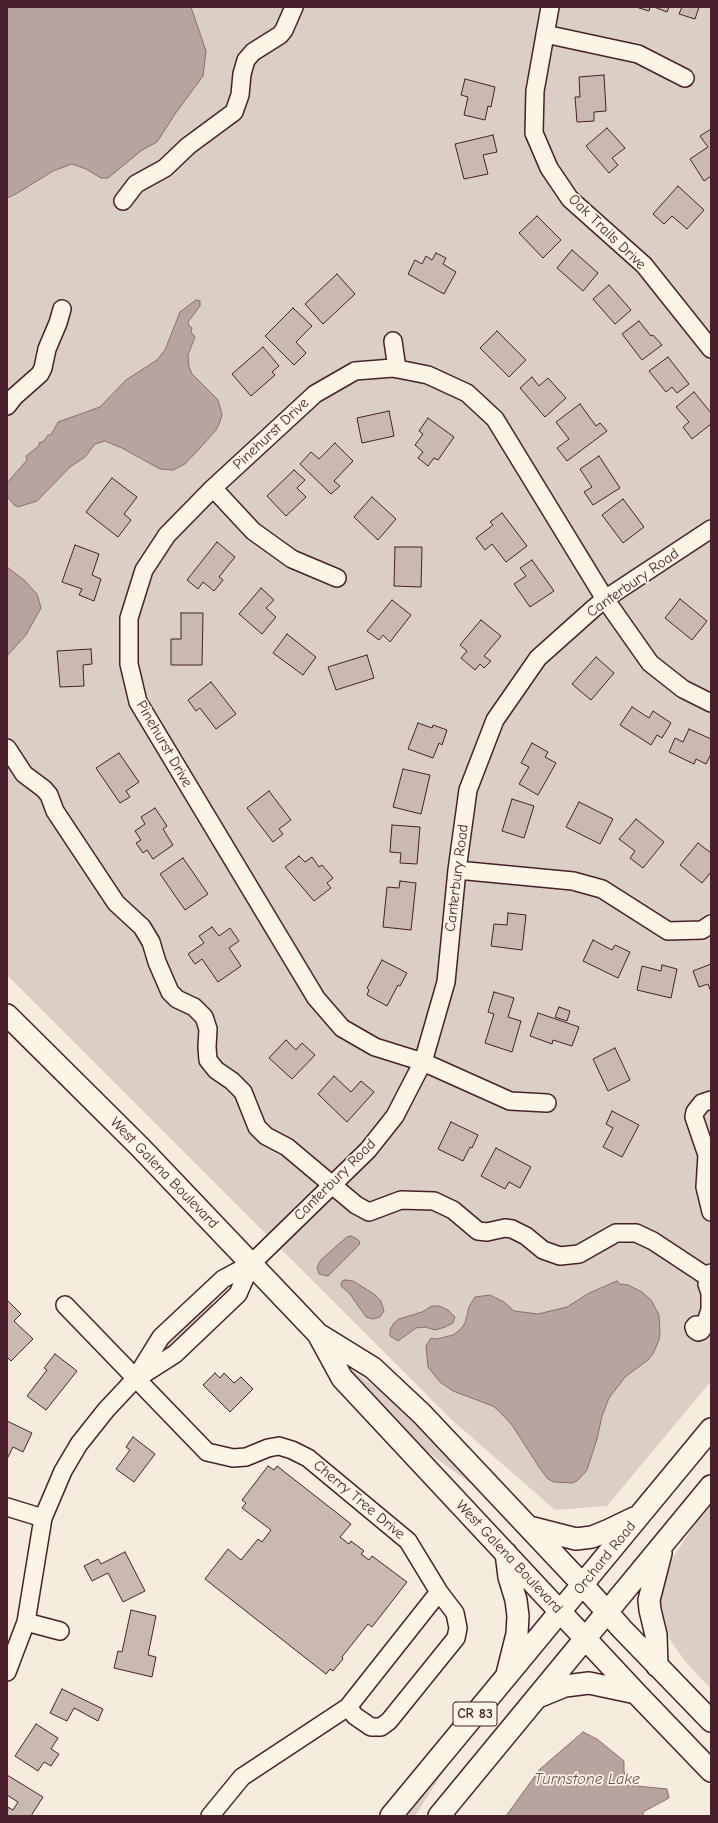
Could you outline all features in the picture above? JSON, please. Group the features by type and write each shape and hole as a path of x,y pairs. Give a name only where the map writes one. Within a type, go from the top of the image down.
{"main road":[{"name":"West Galena Boulevard","path":"7,1015 140,1147 318,1334 373,1368 422,1414 584,1584 607,1612 657,1666 711,1721"},
{"name":"West Galena Boulevard","path":"318,1334 342,1378 506,1553 560,1613 711,1771"},
{"name":"Orchard Road","path":"391,1816 711,1429"},
{"name":"CR 83","path":"439,1816 711,1486"},
{"path":"529,1527 576,1539 592,1537 642,1514"},
{"path":"657,1666 656,1635 649,1600 654,1576 664,1544"},
{"path":"506,1553 509,1577 516,1600 518,1616 517,1634 507,1676"},
{"path":"536,1698 565,1686 589,1683 636,1693"}],"street":[{"path":"123,201 128,192 136,184 168,165 188,146 234,112 240,95 242,74 246,60 253,52 280,35 284,30 294,7"},
{"name":"Oak Trails Drive","path":"550,7 535,91 534,133 548,168 570,199 644,265 711,349"},
{"path":"545,34 638,54 685,78"},
{"path":"7,406 14,397 40,374 62,309"},
{"path":"393,341 397,369"},
{"name":"Pinehurst Drive","path":"547,1103 510,1101 422,1062 375,1047 342,1028 316,998 138,702 129,664 129,618 144,570 167,535 213,488 315,394 355,372 397,369 428,376 466,393 495,419 605,599 650,663 683,689 711,703"},
{"path":"213,488 253,531 292,558 336,578"},
{"name":"Canterbury Road","path":"7,1672 26,1622 43,1518 63,1471 79,1444 106,1410 135,1379 161,1337 223,1279 251,1264 368,1150 395,1116 422,1062 446,982 456,870 468,790 495,720 538,658 605,599 711,529"},
{"path":"7,748 24,774 44,788 49,795 60,818 116,903 142,927 151,942 156,962 170,992 177,999 194,1007 204,1018 208,1029 207,1054 210,1064 236,1084 243,1092 257,1127 262,1133 287,1147 356,1205 369,1212 400,1200 434,1201 453,1210 478,1231 487,1232 505,1228 512,1229 526,1236 543,1250 560,1256 579,1254 616,1234 636,1233 653,1241 703,1274 710,1274 707,1284 710,1298 710,1310 705,1325"},
{"path":"456,870 573,881 602,889 668,931 702,930 711,924"},
{"path":"711,1100 702,1103 697,1108 694,1117 707,1155 705,1187 711,1212"},
{"name":"Cherry Tree Drive","path":"65,1305 207,1452 233,1458 246,1457 268,1448 279,1446 292,1450 308,1458 408,1541 439,1592 455,1613 458,1628 456,1638 389,1721 381,1727 371,1727 355,1716 348,1706"},
{"path":"7,1507 43,1518"},
{"path":"210,1816 242,1777 348,1706 439,1592"},
{"path":"26,1622 60,1631"}],"shaded area":[{"path":"7,7 711,7 711,1381 607,1506 555,1510 452,1420 7,975"},
{"path":"210,1302 213,1304 213,1307 167,1351 164,1347 166,1343"},
{"path":"343,1363 411,1414 477,1483 473,1485 396,1429"},
{"path":"711,1503 711,1689 685,1661 664,1631 656,1603 663,1573 696,1522"},
{"path":"445,1764 447,1766 415,1816 402,1816"}],"water":[{"path":"7,7 191,7 206,51 203,76 175,114 157,142 142,150 108,178 101,178 86,169 72,164 53,171 7,198"},
{"path":"196,300 200,301 200,306 188,322 189,326 192,328 191,332 195,337 188,355 189,367 192,374 218,400 222,414 216,430 201,447 185,464 173,470 160,469 122,448 105,441 95,444 85,457 70,467 37,501 18,507 14,505 7,496 7,483 27,460 26,456 39,446 39,443 44,441 48,435 51,435 58,422 100,407 126,380 157,360 165,350 180,312"},
{"path":"7,567 24,580 37,594 41,608 26,635 7,656"},
{"path":"351,1236 360,1242 359,1245 328,1276 319,1274 317,1267 321,1260 347,1237"},
{"path":"342,1281 353,1281 374,1294 381,1301 384,1311 380,1317 373,1319 366,1317 350,1294 341,1286"},
{"path":"617,1281 620,1284 628,1285 642,1292 651,1300 659,1315 659,1340 653,1354 648,1360 625,1377 609,1398 602,1416 597,1439 587,1470 578,1480 573,1483 554,1482 548,1479 512,1425 500,1412 493,1406 453,1391 440,1382 428,1367 426,1346 431,1338 437,1339 453,1335 461,1329 465,1323 469,1307 475,1297 490,1295 504,1302 514,1311 538,1314 567,1307 589,1293"},
{"path":"432,1306 439,1306 448,1310 455,1317 453,1323 435,1330 425,1327 416,1328 398,1341 390,1336 390,1330 394,1323 399,1319 422,1312"},
{"name":"Turnstone Lake","path":"583,1732 597,1739 624,1761 624,1771 627,1785 667,1789 669,1798 643,1812 643,1816 506,1816 540,1769"}],"building":[{"path":"636,7 650,7 649,11"},
{"path":"654,7 669,7 667,12"},
{"path":"682,7 699,7 695,19 679,14"},
{"path":"604,75 606,111 594,112 594,121 577,122 575,97 580,97 579,77"},
{"path":"465,79 495,87 491,107 488,106 485,120 464,115 468,97 461,95"},
{"path":"607,128 625,148 612,158 618,165 609,173 586,146"},
{"path":"711,129 711,176 704,181 690,159 708,147 700,136"},
{"path":"493,135 497,152 483,155 488,174 464,179 455,144"},
{"path":"678,186 704,210 687,229 672,216 664,224 653,214"},
{"path":"537,216 561,240 543,258 519,233"},
{"path":"572,250 598,273 583,291 557,268"},
{"path":"436,253 446,258 443,264 456,272 444,294 408,274 415,260 422,264 426,256 432,260"},
{"path":"337,274 355,294 323,324 305,304"},
{"path":"609,285 631,310 615,324 593,299"},
{"path":"293,308 312,326 296,342 306,353 294,365 265,336"},
{"path":"639,321 651,336 653,335 662,345 642,360 622,334"},
{"path":"497,331 526,360 509,377 480,348"},
{"path":"263,347 279,366 272,372 275,375 251,396 232,374"},
{"path":"668,357 689,384 677,393 672,387 666,392 649,371"},
{"path":"532,377 539,386 548,378 566,398 545,417 520,388"},
{"path":"694,392 711,413 711,424 692,439 683,427 689,422 676,407"},
{"path":"580,404 596,426 600,423 607,431 567,461 557,448 569,439 556,422"},
{"path":"389,411 394,436 362,443 357,418"},
{"path":"428,418 454,437 438,460 434,458 428,466 418,458 423,452 415,445 423,434 419,431"},
{"path":"335,443 353,461 334,481 340,486 331,494 300,464 311,452 319,459"},
{"path":"599,456 620,488 593,505 584,492 592,487 580,469"},
{"path":"294,470 305,480 297,488 306,497 286,516 267,496"},
{"path":"112,478 137,497 124,514 131,520 118,537 86,512"},
{"path":"372,497 396,519 378,540 354,517"},
{"path":"623,499 644,527 623,543 602,515"},
{"path":"502,513 527,546 506,562 492,544 485,550 476,538 493,525 490,522"},
{"path":"217,542 235,557 219,577 223,580 214,591 203,582 198,589 187,580"},
{"path":"75,545 99,554 92,575 101,579 94,601 79,595 82,589 62,582"},
{"path":"395,547 422,547 421,587 394,586"},
{"path":"532,560 554,591 530,607 514,584 526,576 520,568"},
{"path":"261,588 274,600 266,608 276,617 262,634 239,614"},
{"path":"680,599 707,621 692,640 665,618"},
{"path":"392,600 411,615 390,642 383,635 379,640 367,631"},
{"path":"181,613 203,613 202,665 171,665 171,639 181,639"},
{"path":"481,620 501,636 484,656 491,661 484,668 480,664 475,670 461,658 467,651 460,645"},
{"path":"287,634 316,657 303,675 273,653"},
{"path":"91,649 92,664 83,665 84,686 60,687 57,651"},
{"path":"367,655 374,678 336,690 328,667"},
{"path":"596,657 614,673 591,700 572,684"},
{"path":"211,682 236,714 216,729 200,708 196,711 188,700"},
{"path":"632,707 649,718 653,711 671,723 662,738 657,735 651,745 620,725"},
{"path":"418,723 432,728 433,725 447,730 442,745 439,743 433,758 408,749"},
{"path":"689,729 711,739 711,754 706,764 696,759 694,764 669,752 675,738 683,742"},
{"path":"532,743 548,752 545,757 556,763 538,795 519,784 529,767 521,763"},
{"path":"119,753 139,782 126,791 130,797 120,803 96,768"},
{"path":"403,769 430,775 421,814 393,807"},
{"path":"269,791 291,820 279,829 283,834 273,842 247,808"},
{"path":"512,799 534,806 524,838 502,831"},
{"path":"579,802 613,819 600,844 566,827"},
{"path":"155,808 167,826 163,829 173,845 153,859 147,850 143,853 136,843 141,840 135,831 145,824 141,817"},
{"path":"636,819 664,842 643,868 630,858 635,851 619,839"},
{"path":"392,825 420,827 417,864 400,863 401,853 390,852"},
{"path":"698,843 711,853 711,872 702,883 680,865"},
{"path":"299,856 305,862 312,857 319,867 322,865 333,878 327,883 331,888 314,901 285,867"},
{"path":"183,858 208,894 185,910 160,874"},
{"path":"400,881 416,883 411,930 383,927 387,887 399,888"},
{"path":"508,913 526,915 522,950 491,946 494,924 507,925"},
{"path":"212,927 219,936 230,928 239,941 229,948 241,966 218,982 202,959 195,964 188,954 204,943 199,936"},
{"path":"593,940 612,950 615,945 630,952 618,978 583,961"},
{"path":"382,960 407,973 400,986 398,985 387,1006 367,995 369,990 367,988"},
{"path":"711,964 711,992 708,984 699,987 693,971"},
{"path":"662,965 677,969 671,998 637,990 642,966 661,971"},
{"path":"494,992 514,998 508,1017 521,1021 512,1052 485,1043 494,1014 488,1012"},
{"path":"559,1007 570,1011 567,1021 555,1017"},
{"path":"538,1013 579,1027 572,1046 553,1040 552,1044 530,1036"},
{"path":"286,1040 296,1050 302,1043 315,1055 292,1079 269,1058"},
{"path":"615,1048 630,1080 608,1091 593,1059"},
{"path":"334,1076 351,1092 361,1081 374,1092 347,1122 318,1094"},
{"path":"612,1111 639,1125 622,1157 603,1147 613,1128 606,1124"},
{"path":"451,1122 478,1135 472,1148 470,1147 463,1161 438,1149"},
{"path":"496,1148 531,1167 520,1188 509,1182 505,1189 481,1176"},
{"path":"7,1300 21,1314 14,1321 33,1339 11,1361 7,1357"},
{"path":"55,1354 77,1371 46,1410 27,1396 47,1370 44,1368"},
{"path":"215,1373 220,1378 224,1373 234,1383 241,1377 253,1389 230,1412 203,1385"},
{"path":"7,1421 32,1433 23,1452 13,1447 7,1459"},
{"path":"133,1437 155,1454 134,1482 116,1469 130,1450 126,1447"},
{"path":"268,1466 274,1470 277,1466 351,1524 340,1537 349,1544 351,1541 364,1551 361,1554 369,1560 372,1556 407,1582 372,1627 368,1624 333,1671 330,1669 326,1674 205,1579 228,1549 241,1560 258,1539 262,1542 271,1530 242,1508 246,1503 242,1500"},
{"path":"125,1552 145,1591 123,1602 108,1573 92,1581 84,1566 98,1559 101,1564"},
{"path":"131,1610 156,1616 148,1655 156,1657 152,1677 114,1668 118,1651 122,1652"},
{"path":"62,1689 103,1709 98,1721 74,1708 67,1721 50,1713"},
{"path":"36,1724 58,1738 51,1749 59,1754 51,1766 44,1762 38,1771 15,1756"},
{"path":"7,1775 43,1797 31,1816 7,1816 8,1807 13,1810 18,1802 7,1795"}]}
